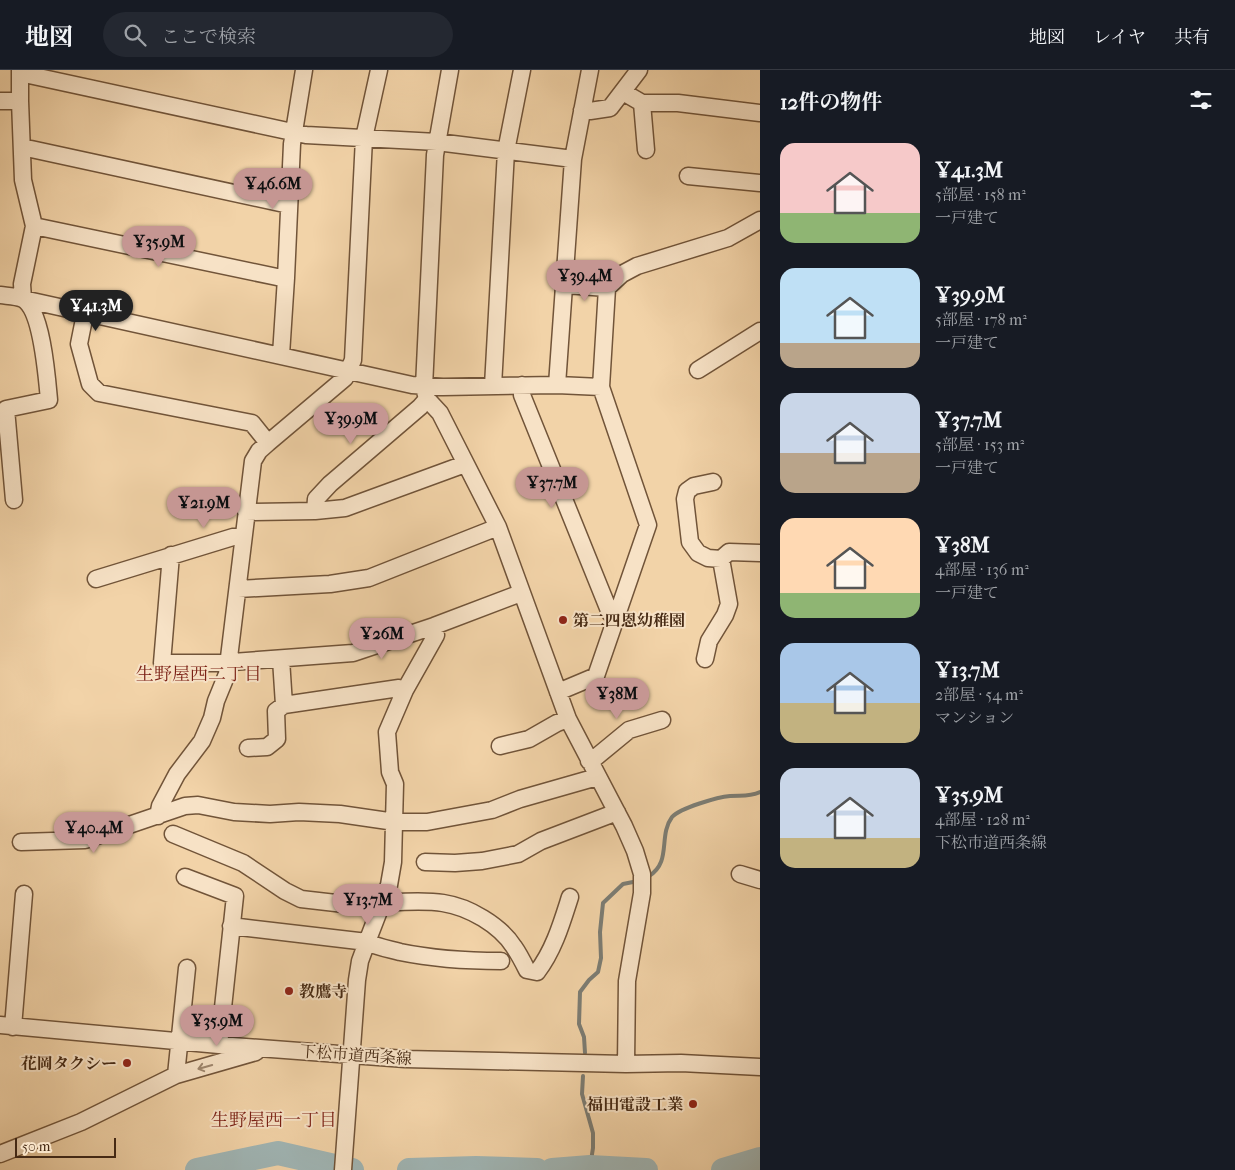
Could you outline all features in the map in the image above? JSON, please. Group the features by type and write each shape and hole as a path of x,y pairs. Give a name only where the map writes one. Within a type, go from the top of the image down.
{"street":[{"path":"281,355 294,132 304,70"},
{"path":"158,816 160,806 178,774 202,741 227,674 230,662 253,462 259,451 345,378 353,360 364,138 379,70"},
{"path":"450,70 437,142 425,393 440,413 498,527 568,719 635,851 642,874 642,893 627,982 626,1064"},
{"path":"493,386 506,151 522,70"},
{"path":"556,385 573,160 590,70"},
{"path":"582,110 590,111 610,108 639,70"},
{"path":"14,500 6,409 49,400 45,359 33,309 23,299 22,284 34,226 23,180 20,72 29,76 306,135 437,142 573,160"},
{"path":"622,92 642,102 678,103 760,113"},
{"path":"0,101 20,101"},
{"path":"642,102 646,150"},
{"path":"22,149 31,149 289,204"},
{"path":"688,176 760,183"},
{"path":"558,692 596,676 648,525 601,387 607,288 622,274 637,266 728,238 760,220"},
{"path":"34,226 286,278"},
{"path":"565,285 607,288"},
{"path":"0,295 350,370 425,393 522,385 601,387"},
{"path":"85,314 79,344 90,384 99,393 252,423 268,443"},
{"path":"698,370 760,331"},
{"path":"522,385 522,395 610,613 616,618"},
{"path":"316,511 316,499 425,393"},
{"path":"246,512 316,511 345,508 465,464"},
{"path":"713,482 694,486 687,491 685,499 690,542 698,553 708,558 721,558 729,552 760,552"},
{"path":"238,589 330,584 369,578 498,527"},
{"path":"96,580 171,555 233,537 243,536"},
{"path":"171,555 162,663 219,664 353,653 434,626 521,593"},
{"path":"705,659 709,641 725,615 729,604 721,558"},
{"path":"342,1170 350,1055 360,961 389,885 393,862 395,784 390,772 387,732 405,690 436,635 434,626"},
{"path":"281,659 284,705"},
{"path":"248,748 267,747 277,739 276,711 284,705 399,688 405,690"},
{"path":"500,746 529,739 556,723 568,719"},
{"path":"589,760 595,758 629,730 662,720"},
{"path":"21,842 85,840 185,806 198,805 234,812 340,814 395,822 427,822 492,810 520,799 597,777"},
{"path":"425,862 455,864 518,854 541,841 616,812"},
{"path":"173,834 243,862 285,891 301,899 381,904 389,902 441,902 456,906 496,927 513,945 527,970 537,972 544,962 561,924 570,897"},
{"path":"740,874 760,880"},
{"path":"185,877 235,896 219,1045"},
{"path":"7,1026 24,894"},
{"path":"231,926 367,942 376,946 426,957 501,961"},
{"path":"176,1075 187,968"},
{"name":"下松市道西条線","path":"7,1026 405,1059 760,1066"},
{"path":"0,1154 81,1122 176,1075 267,1048"}],"waterway":[{"path":"649,876 660,864 668,824 672,817 691,807 717,798 760,792"},
{"path":"585,1053 584,1037 579,1024 580,992 598,972 601,958 600,932 603,903 623,884 633,882"},
{"path":"583,1076 582,1094 593,1133 590,1167"},
{"path":"197,1170 278,1153 352,1170"},
{"path":"723,1170 760,1159"},
{"path":"552,1170 590,1167 646,1170"},
{"path":"409,1170 476,1168 537,1170"}],"place":[{"name":"第二四恩幼稚園","path":"563,620"},
{"name":"教鷹寺","path":"289,991"},
{"name":"花岡タクシー","path":"127,1063"},
{"name":"福田電設工業","path":"693,1104"}],"district":[{"name":"生野屋西二丁目","path":"199,674"},
{"name":"生野屋西一丁目","path":"274,1120"}]}
